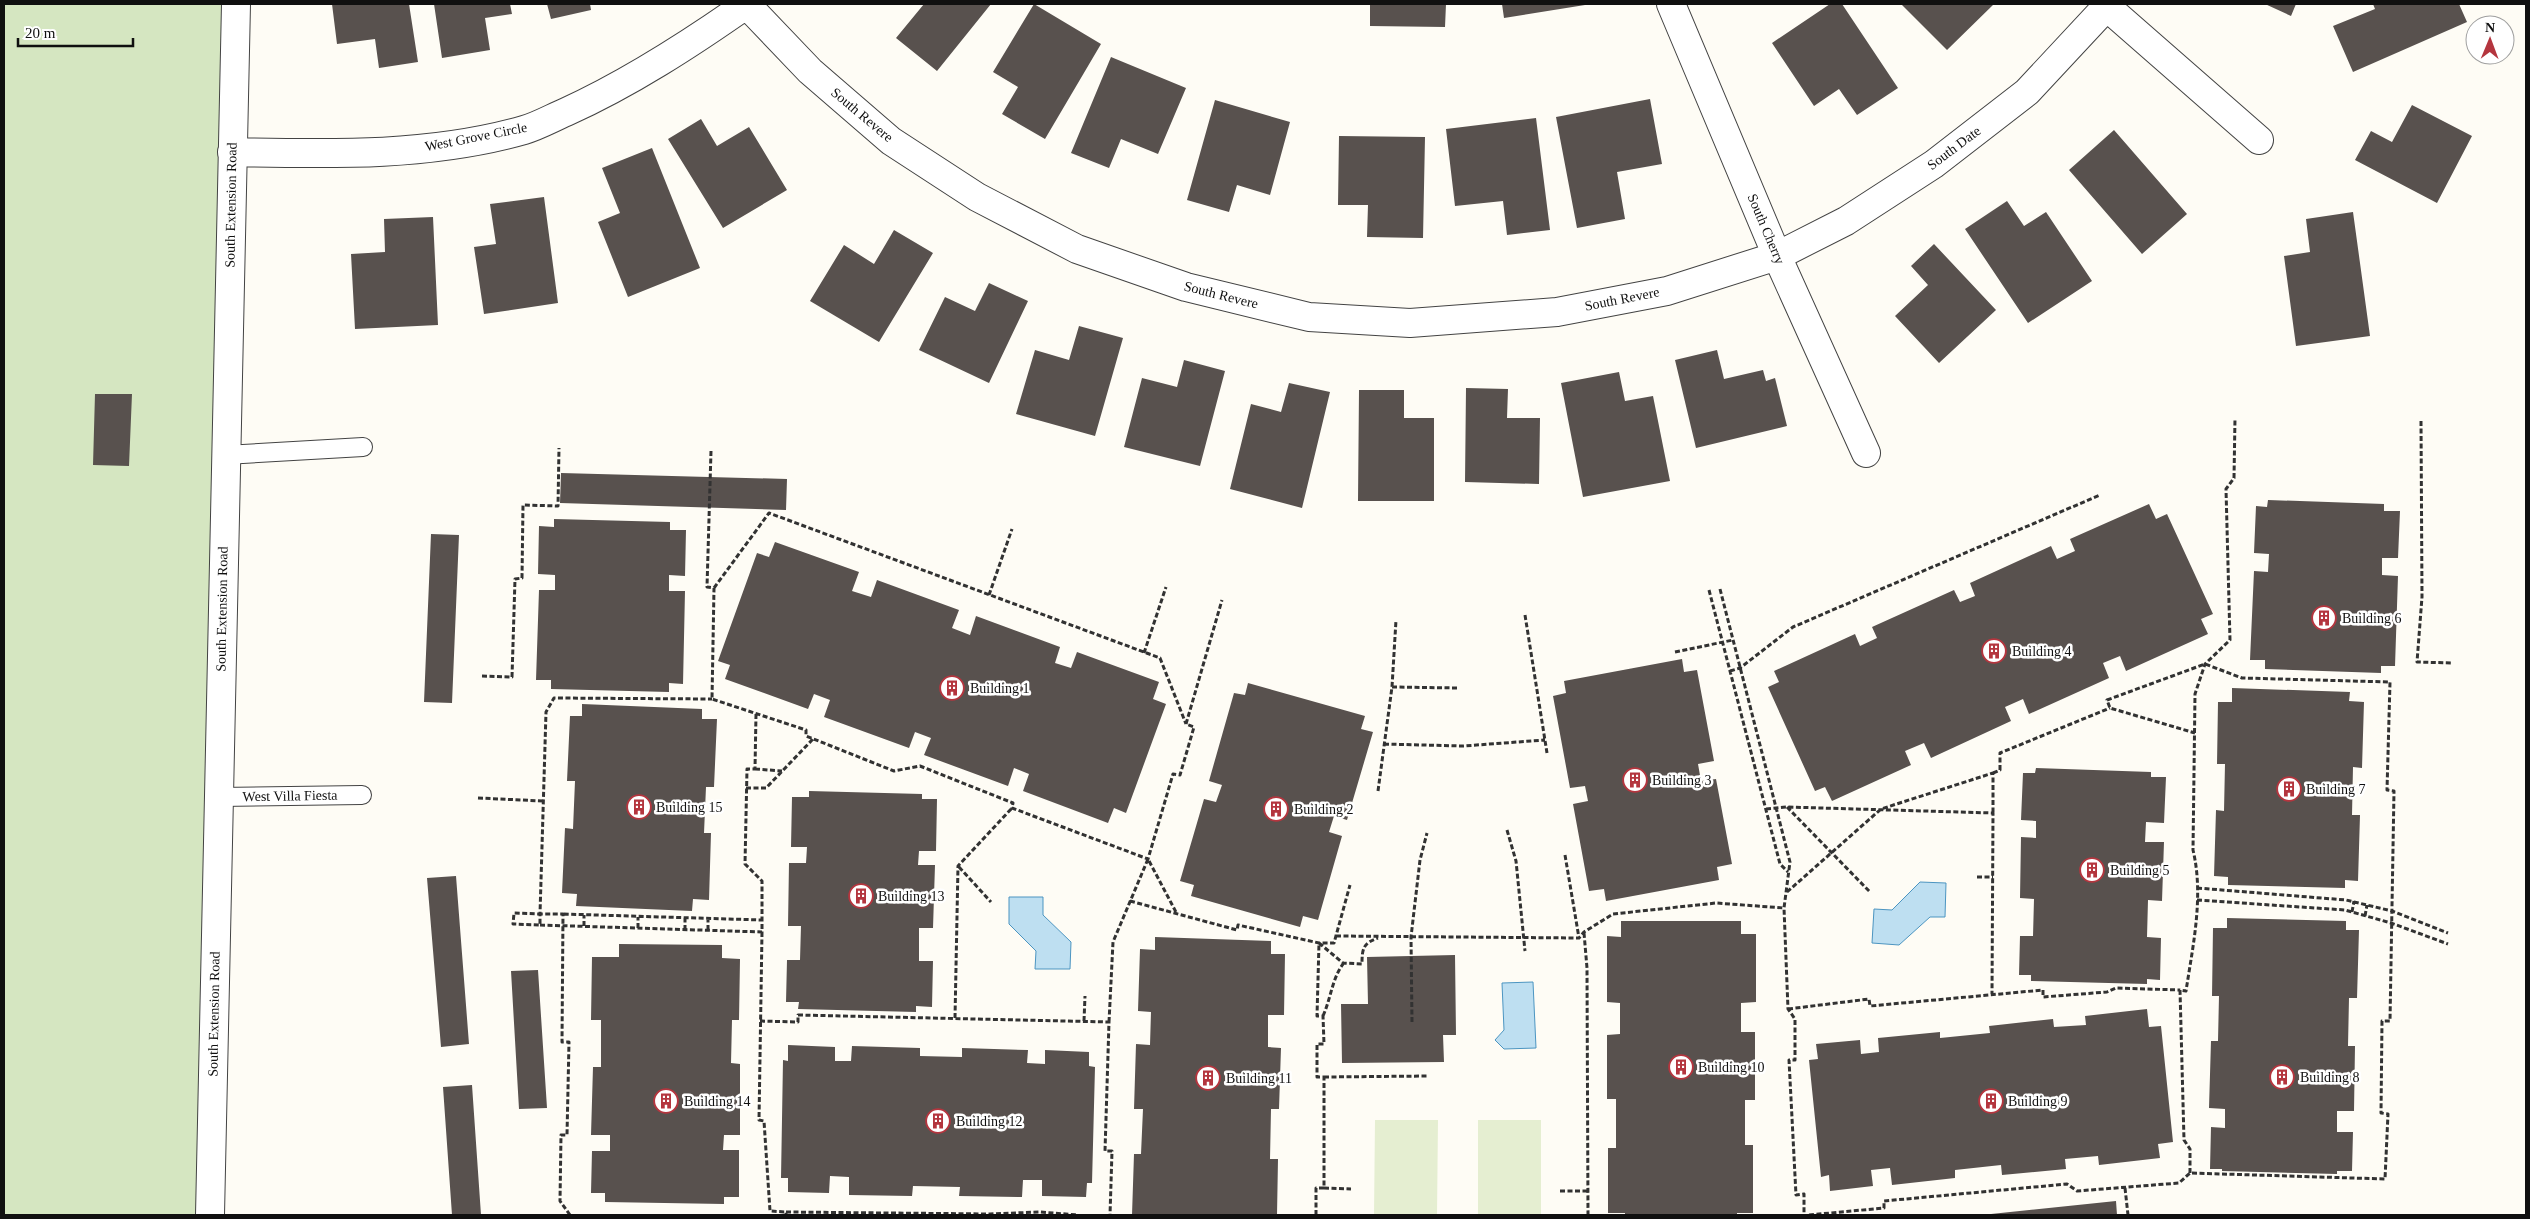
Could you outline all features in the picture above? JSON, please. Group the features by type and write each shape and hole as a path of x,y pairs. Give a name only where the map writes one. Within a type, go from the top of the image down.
{"street":[{"name":"South Extension Road","path":"210,1215 236,4"},
{"name":"West Grove Circle","path":"232,152 355,154 442,147 525,130 604,95 678,50 746,4"},
{"name":"South Revere","path":"746,4 810,71 891,140 977,197 1077,249 1195,290 1309,317 1410,323 1557,312 1667,291 1777,256"},
{"name":"South Cherry","path":"1671,4 1777,256 1866,453"},
{"name":"South Date","path":"1777,256 1846,221 1934,164 2027,92 2108,6 2259,140"}],"lane":[{"path":"225,455 363,447"},
{"name":"West Villa Fiesta","path":"218,797 362,795"}],"path":[{"path":"2110,708 2107,700 2205,664 2230,640 2226,489 2234,478 2235,418"},
{"path":"2421,421 2422,597 2417,662 2453,663"},
{"path":"482,676 512,677 515,579 522,578 523,505 558,506 559,448"},
{"path":"710,451 707,587 714,588"},
{"path":"1730,671 1740,668 1793,627 2100,495"},
{"path":"712,699 714,588 769,513 1160,658 1186,724 1194,727 1180,775 1173,774 1148,859 1113,942 1105,1151 1112,1151 1110,1215"},
{"path":"989,595 1012,529"},
{"path":"1144,653 1166,586"},
{"path":"1720,589 1790,862 1784,908 1788,1009 1794,1019 1795,1060 1789,1060 1796,1195 1804,1194 1804,1215"},
{"path":"1709,590 1780,864 1788,873"},
{"path":"1186,724 1222,600"},
{"path":"1525,615 1547,753"},
{"path":"1378,791 1392,687 1396,620"},
{"path":"1674,652 1733,640"},
{"path":"1788,1009 1869,999 1870,1006 2042,990 2044,997 2107,992 2116,988 2186,991 2197,900 2198,873 2193,850 2195,694 2205,664"},
{"path":"1809,1215 1884,1208 1884,1201 2067,1184 2077,1191 2179,1183 2190,1173 2385,1179 2388,1114 2381,1113 2382,1021 2390,1021 2394,791 2387,790 2390,682 2242,678 2205,664"},
{"path":"1392,687 1458,688"},
{"path":"540,925 546,712 554,698 712,699 806,730 806,736 894,771 920,766 1013,803 1012,808 958,866 955,1018"},
{"path":"1786,892 1881,810 2000,770 2000,753 2110,708 2195,733"},
{"path":"755,770 756,714"},
{"path":"746,788 766,788 813,739"},
{"path":"1384,744 1463,746 1545,740"},
{"path":"782,771 747,769 746,788 745,864 762,882 759,1120 764,1121 770,1211 786,1214 1040,1212 1078,1215"},
{"path":"1992,994 1993,773"},
{"path":"478,798 543,801"},
{"path":"1766,809 1776,806 1787,806 1993,813"},
{"path":"1787,806 1870,892"},
{"path":"1012,808 1148,859 1177,914"},
{"path":"1507,830 1516,861 1525,951"},
{"path":"1412,1022 1411,937 1420,860 1427,833"},
{"path":"1565,855 1579,938"},
{"path":"958,866 991,902"},
{"path":"1977,877 1993,877"},
{"path":"1130,901 1237,930 1238,925 1318,943 1334,943 1350,885"},
{"path":"2197,888 2354,901 2392,911 2448,932"},
{"path":"2197,900 2352,912 2391,923 2448,944"},
{"path":"2352,912 2354,901"},
{"path":"1579,938 1584,932 1613,914 1716,903 1784,908"},
{"path":"2365,916 2367,905"},
{"path":"762,920 514,913 513,924 762,932"},
{"path":"563,914 562,1042 569,1042 567,1135 561,1135 560,1201 570,1215"},
{"path":"584,915 584,926"},
{"path":"638,917 638,928"},
{"path":"685,918 685,930"},
{"path":"708,919 708,930"},
{"path":"1584,932 1587,968 1588,1215"},
{"path":"1336,936 1579,938"},
{"path":"1318,943 1343,964 1362,964 1362,948 1368,941 1380,937"},
{"path":"1318,943 1317,1016 1323,1016"},
{"path":"1343,964 1335,975 1330,1001 1323,1016 1324,1044 1317,1044 1317,1077 1428,1076"},
{"path":"2180,990 2184,1140 2190,1149 2190,1173"},
{"path":"1084,996 1084,1021"},
{"path":"760,1021 798,1022 798,1015 1109,1022"},
{"path":"1324,1077 1324,1188"},
{"path":"1316,1215 1316,1188 1351,1189"},
{"path":"2126,1188 2128,1215"},
{"path":"1560,1191 1588,1191"}],"green space":[{"path":"4,4 236,4 210,1215 4,1215"},
{"path":"1375,1120 1438,1120 1437,1215 1374,1215"},
{"path":"1478,1120 1541,1120 1541,1215 1478,1215"}],"water":[{"path":"1920,882 1946,883 1945,917 1930,917 1899,945 1872,943 1874,909 1892,910"},
{"path":"1009,897 1043,897 1043,915 1071,942 1070,969 1035,969 1036,951 1009,924"},
{"path":"1533,982 1536,1048 1504,1049 1495,1040 1504,1030 1502,983"}],"building":[{"path":"332,4 409,4 418,62 379,68 375,39 337,44"},
{"path":"434,4 510,4 512,14 485,18 490,50 442,58"},
{"path":"547,4 590,4 591,10 551,19"},
{"path":"924,4 991,4 937,71 896,38"},
{"path":"1034,4 1101,44 1045,139 1002,114 1018,87 993,72"},
{"path":"1370,4 1446,4 1445,27 1370,26"},
{"path":"1502,4 1585,4 1585,5 1504,18"},
{"path":"1830,4 1842,4 1898,88 1857,115 1839,89 1814,106 1772,43"},
{"path":"1901,4 1994,4 1947,50"},
{"path":"2265,4 2296,4 2291,16"},
{"path":"2373,4 2459,4 2465,18 2465,23 2353,72 2333,26 2375,9"},
{"path":"1111,57 1186,88 1158,154 1121,139 1109,168 1071,153"},
{"path":"1650,99 1662,164 1617,172 1625,219 1577,228 1556,117"},
{"path":"1215,100 1290,122 1270,195 1237,185 1229,212 1187,200"},
{"path":"2412,105 2472,136 2437,203 2355,160 2371,131 2392,142"},
{"path":"1536,118 1550,230 1507,235 1503,201 1455,206 1446,129"},
{"path":"701,119 717,146 749,127 787,190 723,228 668,139"},
{"path":"2114,130 2187,214 2142,254 2069,170"},
{"path":"1339,136 1425,137 1423,238 1367,237 1368,205 1338,205"},
{"path":"652,148 700,268 628,297 598,222 620,213 602,168"},
{"path":"544,197 558,303 484,314 474,247 496,244 490,204"},
{"path":"2007,201 2024,226 2046,212 2092,281 2028,323 1965,229"},
{"path":"2353,212 2370,336 2296,346 2284,256 2310,252 2306,219"},
{"path":"433,217 438,325 355,329 351,254 385,252 384,219"},
{"path":"894,230 933,253 879,342 810,301 844,245 874,264"},
{"path":"1934,244 1996,310 1939,363 1895,316 1928,285 1911,266"},
{"path":"989,283 1028,301 989,383 919,350 945,297 975,311"},
{"path":"1079,326 1123,338 1095,436 1016,414 1035,350 1069,360"},
{"path":"1717,350 1724,379 1763,370 1766,381 1775,378 1787,426 1696,448 1675,360"},
{"path":"1184,360 1225,371 1200,466 1124,447 1142,378 1177,387"},
{"path":"1619,372 1625,401 1653,396 1670,481 1583,497 1561,383"},
{"path":"1289,383 1330,392 1302,508 1230,489 1251,404 1281,412"},
{"path":"1466,388 1508,389 1507,418 1540,418 1539,484 1465,482"},
{"path":"1359,390 1404,390 1404,418 1434,418 1434,501 1358,501"},
{"path":"95,394 132,394 129,466 93,465"},
{"path":"561,473 787,479 786,510 560,503"},
{"name":"Building 6","path":"2268,500 2384,504 2384,511 2400,511 2398,558 2382,558 2382,575 2398,576 2395,666 2381,666 2381,673 2265,669 2265,660 2250,660 2254,571 2268,572 2269,554 2254,553 2256,506 2267,507"},
{"name":"Building 4","path":"2149,504 2156,519 2167,514 2213,614 2201,619 2208,634 2126,671 2120,656 2103,663 2109,678 2029,714 2023,699 2005,707 2011,721 1931,758 1924,743 1905,751 1911,765 1832,801 1825,787 1815,791 1768,687 1779,682 1774,671 1855,634 1860,646 1877,638 1872,627 1954,590 1960,602 1975,596 1970,583 2051,546 2057,559 2075,551 2070,539"},
{"path":"554,519 670,522 670,530 686,530 685,576 669,575 669,591 685,591 683,684 669,683 669,692 551,689 551,680 536,680 539,590 555,590 555,575 538,574 539,526 554,527"},
{"path":"431,534 459,535 452,703 424,702"},
{"name":"Building 1","path":"775,542 859,572 852,591 871,597 877,580 959,610 952,628 970,635 976,616 1060,647 1055,663 1071,668 1077,652 1159,682 1153,699 1166,704 1126,813 1114,808 1108,823 1023,791 1029,774 1014,768 1008,786 924,755 931,738 915,732 909,748 824,717 830,700 814,694 808,709 725,679 730,665 718,661 757,553 769,557"},
{"name":"Building 3","path":"1682,659 1684,672 1697,670 1714,761 1698,764 1701,781 1716,779 1732,864 1717,867 1719,880 1606,901 1604,889 1589,891 1573,804 1588,801 1585,786 1570,788 1553,696 1566,693 1564,681"},
{"name":"Building 2","path":"1248,683 1365,716 1361,729 1373,732 1347,820 1334,816 1329,832 1342,836 1318,920 1303,916 1300,927 1191,896 1194,885 1180,881 1204,799 1216,802 1222,785 1209,781 1234,693 1245,695"},
{"name":"Building 7","path":"2232,688 2350,692 2349,701 2364,702 2362,768 2353,767 2352,815 2360,815 2358,881 2345,880 2345,888 2228,885 2228,877 2214,876 2216,810 2224,811 2225,764 2217,764 2218,702 2232,702"},
{"name":"Building 15","path":"582,704 702,709 702,719 717,719 714,787 706,787 704,833 711,833 709,900 693,899 692,911 576,906 577,894 562,893 565,828 573,829 575,781 567,781 570,716 582,716"},
{"name":"Building 5","path":"2036,768 2151,772 2151,777 2166,777 2164,823 2146,822 2145,842 2164,842 2162,901 2148,900 2147,937 2161,938 2160,980 2147,979 2147,984 2031,981 2031,975 2019,975 2020,936 2033,936 2034,899 2020,898 2021,837 2036,838 2036,821 2021,820 2023,773 2035,773"},
{"name":"Building 13","path":"809,791 922,794 922,799 937,799 936,851 919,851 918,865 935,865 933,928 919,928 919,961 933,961 932,1007 916,1006 916,1012 798,1009 799,1002 786,1002 787,960 800,960 801,926 788,926 789,863 806,863 807,847 791,847 792,797 809,797"},
{"path":"456,876 469,1044 441,1047 427,878"},
{"name":"Building 8","path":"2227,918 2346,921 2346,930 2359,930 2357,998 2349,998 2348,1046 2355,1046 2354,1111 2337,1111 2337,1132 2353,1132 2352,1171 2337,1171 2337,1174 2222,1171 2222,1169 2210,1169 2211,1127 2225,1128 2225,1109 2209,1108 2211,1041 2218,1041 2219,996 2212,996 2213,928 2227,928"},
{"name":"Building 10","path":"1621,921 1741,921 1741,934 1756,934 1756,1002 1741,1003 1741,1032 1755,1032 1755,1100 1745,1100 1745,1145 1753,1145 1753,1213 1737,1213 1737,1215 1625,1215 1625,1213 1608,1213 1608,1148 1616,1148 1616,1099 1607,1099 1607,1035 1620,1034 1620,1003 1607,1002 1607,936 1621,937"},
{"name":"Building 11","path":"1155,937 1271,941 1271,954 1285,954 1284,1015 1268,1015 1268,1047 1281,1048 1279,1109 1271,1109 1270,1159 1278,1159 1277,1215 1132,1215 1134,1154 1141,1154 1143,1109 1134,1109 1136,1044 1150,1045 1151,1012 1138,1011 1140,949 1155,950"},
{"name":"Building 14","path":"619,944 722,945 722,958 740,959 739,1020 732,1020 731,1063 740,1064 740,1135 724,1135 723,1150 739,1150 739,1197 724,1197 724,1204 605,1202 605,1193 591,1193 592,1151 610,1151 610,1135 591,1135 593,1067 601,1067 601,1020 591,1020 592,957 619,957"},
{"path":"1455,955 1456,1035 1443,1035 1444,1062 1342,1063 1341,1004 1368,1004 1367,957"},
{"path":"538,970 547,1108 519,1109 511,971"},
{"name":"Building 9","path":"2147,1009 2149,1027 2161,1026 2173,1142 2158,1144 2160,1158 2099,1165 2098,1156 2065,1159 2066,1169 2002,1175 2001,1165 1955,1170 1955,1178 1892,1185 1890,1168 1871,1170 1873,1186 1830,1191 1829,1175 1821,1177 1809,1060 1818,1059 1816,1044 1860,1040 1861,1054 1879,1052 1878,1038 1940,1032 1940,1038 1990,1033 1989,1026 2053,1019 2054,1027 2086,1025 2085,1016"},
{"name":"Building 12","path":"788,1045 835,1047 835,1061 851,1061 852,1046 920,1048 920,1056 962,1057 962,1048 1028,1050 1027,1063 1045,1064 1045,1050 1089,1052 1089,1066 1095,1067 1092,1183 1087,1183 1086,1197 1042,1196 1042,1180 1023,1180 1022,1197 959,1196 960,1187 913,1186 912,1196 849,1195 849,1177 830,1176 829,1193 788,1192 788,1178 781,1178 783,1060 788,1061"},
{"path":"472,1085 481,1215 452,1215 443,1087"},
{"path":"2116,1201 2117,1215 1991,1215 1991,1214"}],"place":[{"name":"Building 6","path":"2324,618"},
{"name":"Building 4","path":"1994,651"},
{"name":"Building 1","path":"952,688"},
{"name":"Building 3","path":"1635,780"},
{"name":"Building 7","path":"2289,789"},
{"name":"Building 15","path":"639,807"},
{"name":"Building 2","path":"1276,809"},
{"name":"Building 5","path":"2092,870"},
{"name":"Building 13","path":"861,896"},
{"name":"Building 10","path":"1681,1067"},
{"name":"Building 8","path":"2282,1077"},
{"name":"Building 11","path":"1208,1078"},
{"name":"Building 14","path":"666,1101"},
{"name":"Building 9","path":"1991,1101"},
{"name":"Building 12","path":"938,1121"}]}
